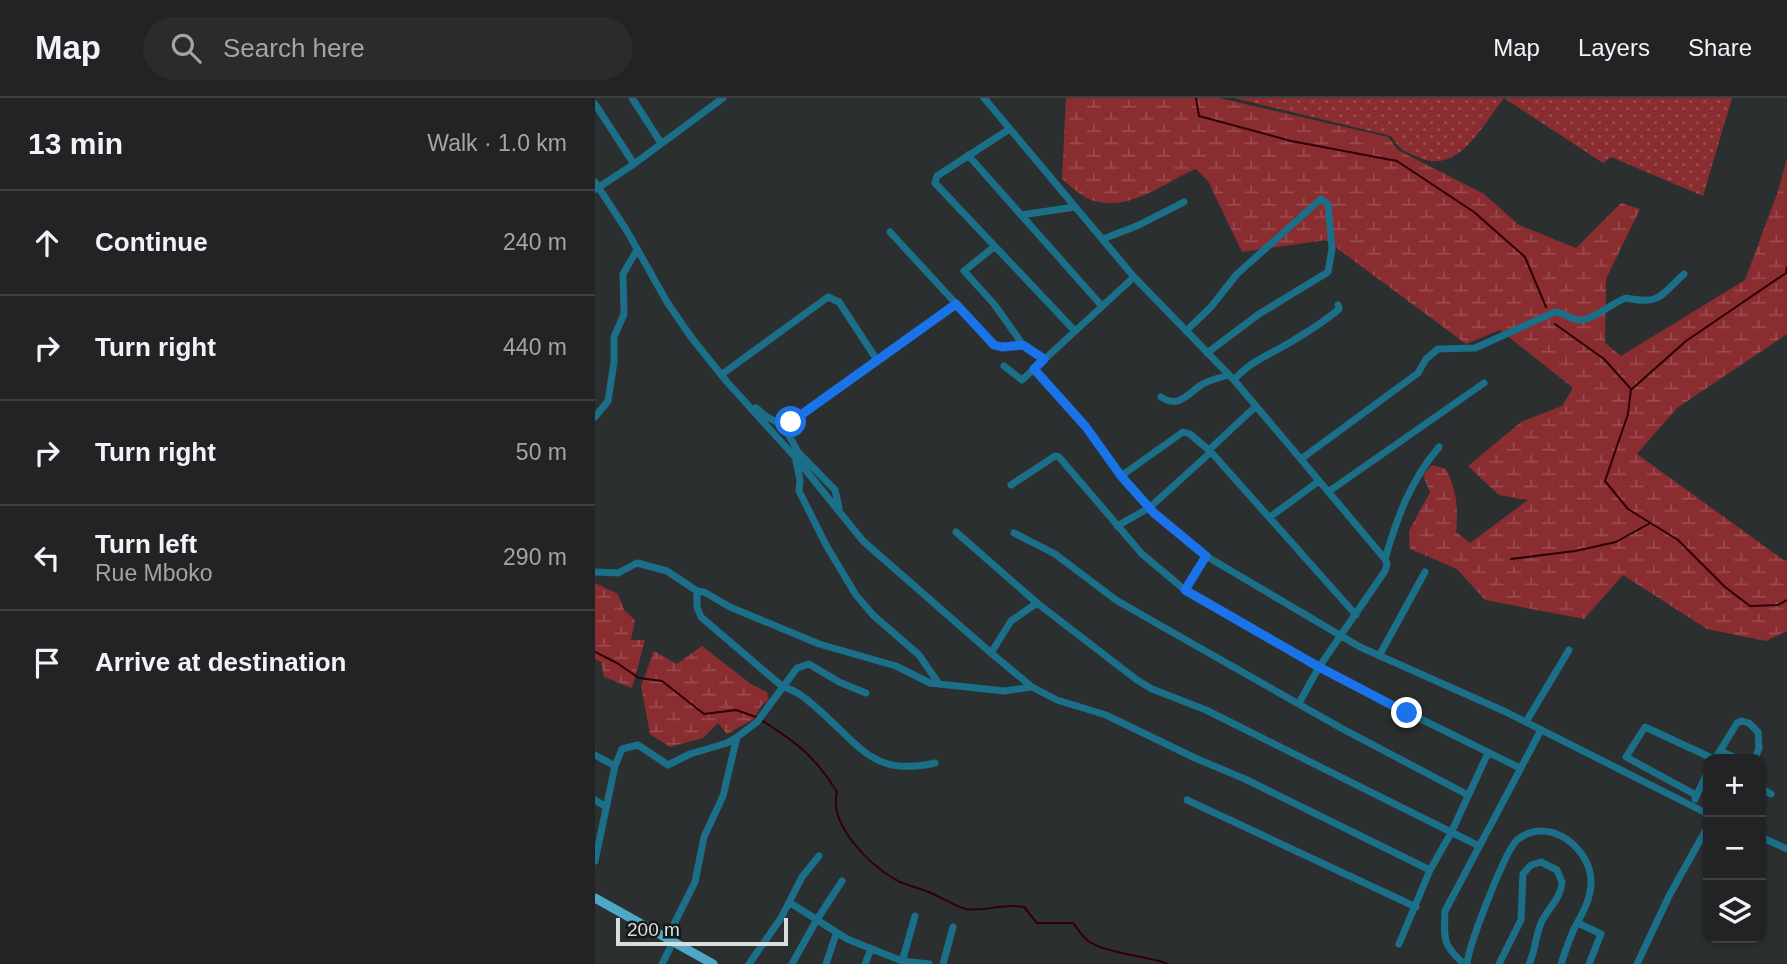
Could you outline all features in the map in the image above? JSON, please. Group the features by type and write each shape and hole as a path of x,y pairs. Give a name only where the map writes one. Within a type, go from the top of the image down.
{"main road":[{"path":"595,898 711,964"}],"street":[{"path":"632,98 661,143"},
{"path":"723,98 634,164 597,186 674,313 724,378 795,457 873,551 1032,687 1068,705 1105,716 1245,779 1430,870"},
{"path":"984,98 1134,277 1231,378 1385,559 1385,571 1319,667 1299,703"},
{"path":"595,104 634,164"},
{"path":"1009,130 937,176 935,183 1074,330"},
{"path":"968,155 1101,305"},
{"path":"1186,331 1210,309 1237,274 1321,199 1328,205 1332,249 1328,272 1258,314 1207,353"},
{"path":"1103,239 1139,225 1184,202"},
{"path":"1021,215 1075,207"},
{"path":"890,232 994,345 1023,345"},
{"path":"994,247 964,271 994,304 1023,345 1044,359"},
{"path":"595,417 608,401 614,362 614,337 624,314 622,274 637,250"},
{"path":"1301,459 1418,373 1426,359 1438,349 1475,348 1555,312 1577,321 1626,298 1655,300 1683,274"},
{"path":"1004,366 1022,380 1134,277"},
{"path":"724,378 828,297 839,302 877,360"},
{"path":"724,378 767,417 781,423 793,421 956,304"},
{"path":"1161,397 1167,401 1178,401 1202,385 1231,378 1251,363 1291,342 1331,316 1339,309 1338,305"},
{"path":"1034,369 1086,427 1121,476 1149,508 1206,556 1341,637 1527,722 1703,812"},
{"path":"1328,492 1484,383"},
{"path":"1117,526 1149,508 1255,407"},
{"path":"781,423 798,452 835,490 840,510"},
{"path":"1121,476 1183,432 1191,434 1210,451 1356,615"},
{"path":"1385,559 1406,496 1425,464 1439,447"},
{"path":"1011,485 1057,456 1157,569 1185,590 1319,667 1520,768"},
{"path":"795,457 800,480 799,491 826,545 856,595 873,615 919,655 939,684"},
{"path":"1270,517 1319,481"},
{"path":"956,532 1037,603 1137,680 1152,689 1206,710 1479,846"},
{"path":"1014,533 1055,554 1126,606 1341,728 1468,795"},
{"path":"1185,590 1206,556"},
{"path":"595,572 618,573 637,563 667,571 697,591 704,592 730,607 819,644 896,666 930,683 1003,691 1032,687"},
{"path":"1380,656 1425,572"},
{"path":"697,591 697,607 701,617 783,687 797,691 848,735 863,752 894,768 935,763"},
{"path":"991,653 1011,621 1037,603"},
{"path":"1527,722 1569,650"},
{"path":"595,861 596,846 615,766 622,749 638,745 668,765 690,754 727,743 757,722 797,668 809,664 866,694"},
{"path":"1718,754 1737,723 1745,721 1758,732 1757,754"},
{"path":"1696,795 1626,757 1646,727 1703,754"},
{"path":"1541,730 1445,911 1446,943 1451,952 1465,964 1503,861 1512,845 1528,834 1545,832 1562,836 1576,846 1590,869 1589,899 1561,964"},
{"path":"662,964 680,907 695,882 704,837 723,796 737,737"},
{"path":"1720,751 1727,754"},
{"path":"1399,944 1430,870 1451,833 1488,752"},
{"path":"595,755 615,766"},
{"path":"1691,806 1703,781"},
{"path":"1766,791 1771,794"},
{"path":"595,800 606,807"},
{"path":"1187,800 1416,906"},
{"path":"1637,964 1669,896 1703,835"},
{"path":"1766,839 1787,849"},
{"path":"750,964 781,918 802,877 819,856"},
{"path":"1499,964 1521,920 1523,874 1531,865 1541,862 1557,870 1562,882 1559,896 1539,928 1534,954 1529,964"},
{"path":"792,964 816,920 842,881"},
{"path":"789,902 836,934 902,962 929,964"},
{"path":"902,962 915,916"},
{"path":"1578,923 1601,934 1589,964"},
{"path":"943,964 953,927"},
{"path":"826,964 836,934"},
{"path":"865,964 871,949"}],"green space":[{"path":"1066,98 1219,98 1388,137 1398,150 1484,194 1519,225 1576,248 1621,203 1640,209 1606,279 1605,343 1621,356 1745,280 1778,191 1787,158 1787,334 1677,408 1637,454 1785,561 1787,558 1787,631 1766,641 1707,629 1623,575 1584,619 1485,600 1457,569 1410,549 1409,531 1430,492 1423,475 1432,465 1446,469 1456,499 1456,532 1470,543 1528,500 1499,495 1468,466 1521,422 1562,406 1573,388 1500,330 1466,344 1326,240 1242,252 1208,181 1196,169 1147,194 1121,202 1094,201 1077,192 1062,179"},
{"path":"1234,98 1504,98 1469,144 1447,159 1434,161 1406,152 1391,136"},
{"path":"1504,98 1732,98 1703,196 1611,157 1603,163"},
{"path":"595,583 618,594 624,610 635,620 631,640 645,640 632,688 604,677 601,662 595,659"},
{"path":"702,646 751,684 767,692 769,700 761,706 754,719 727,734 718,723 703,738 670,747 650,734 641,686 654,651 677,664"}],"waterway":[{"path":"1196,98 1199,116 1291,141 1397,161 1474,212 1525,257 1546,307"},
{"path":"1632,389 1686,341 1786,273 1787,267"},
{"path":"1555,324 1604,359 1631,389 1628,414 1605,481 1628,509 1678,540 1725,587 1750,606 1778,605 1787,600"},
{"path":"1511,559 1575,551 1616,542 1650,523"},
{"path":"595,652 639,678 662,681 704,714 736,710 756,717"},
{"path":"761,720 813,759 837,792 839,818 853,843 875,865 896,880 966,909 1024,907 1037,923 1073,923 1085,938 1103,948 1168,964"}],"route":[{"path":"791,422 956,304 994,345 1023,345 1044,359 1034,369 1086,427 1121,476 1154,513 1206,556 1185,590 1319,667 1407,713"}]}
